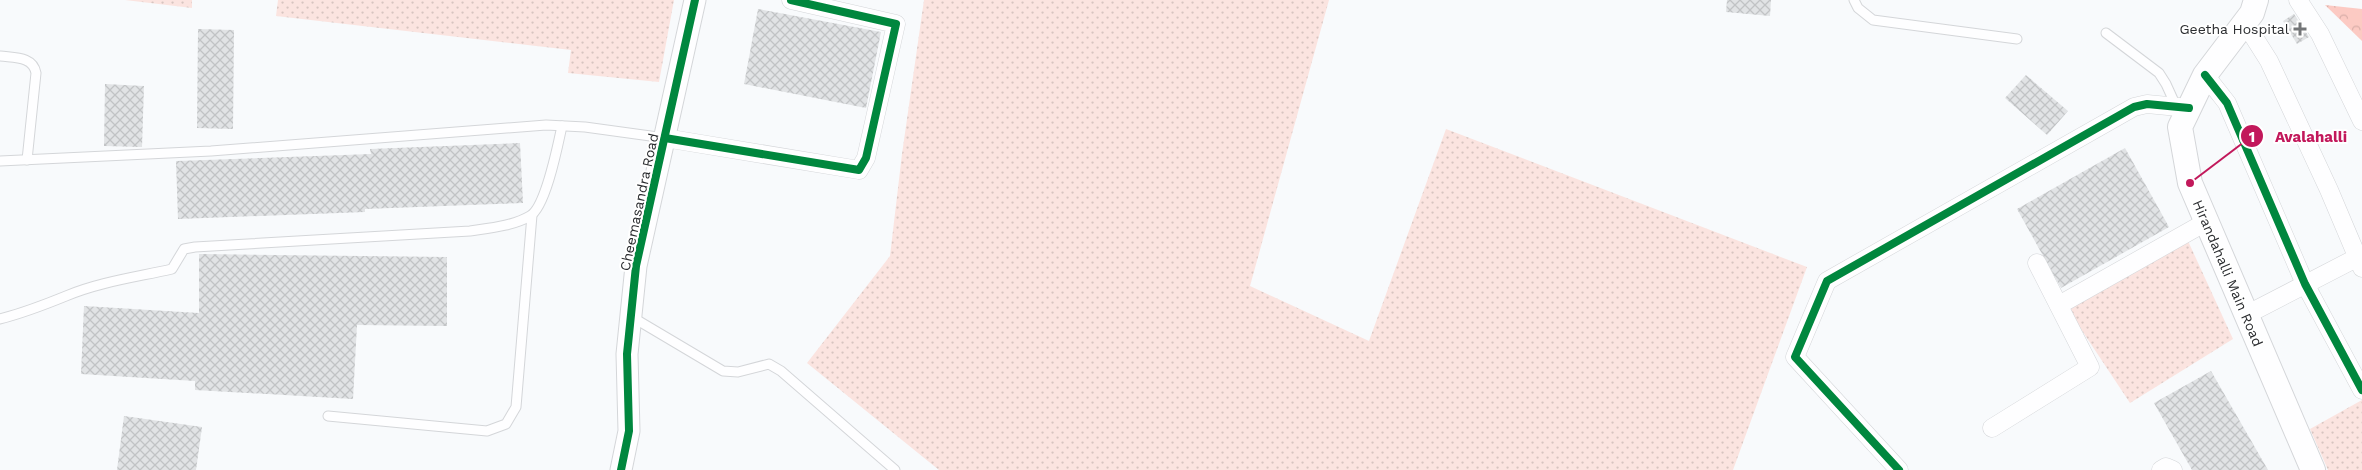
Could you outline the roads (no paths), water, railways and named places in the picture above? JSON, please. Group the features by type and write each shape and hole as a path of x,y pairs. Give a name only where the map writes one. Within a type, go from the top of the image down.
{"main road":[{"name":"Hirandahalli Main Road","path":"2256,0 2252,13 2183,107 2180,127 2190,183 2313,470"}],"street":[{"name":"Cheemasandra Road","path":"621,470 629,432 627,354 636,266 695,0"},
{"path":"665,138 859,170 866,158 896,24 787,0"},
{"path":"2298,0 2320,34 2362,121"},
{"path":"2245,22 2269,61 2360,260 2305,284 2246,315"},
{"path":"2205,75 2227,103 2305,284 2362,390"},
{"path":"1899,470 1795,357 1827,281 2134,107 2147,104 2183,107"},
{"path":"2059,305 2206,222"},
{"path":"1992,428 2090,367 2037,264"},
{"path":"2161,470 2166,468 2173,470"}],"lane":[{"path":"1854,0 1858,8 1873,20 2017,39"},
{"path":"2106,33 2158,73 2183,107"},
{"path":"0,56 28,60 35,66 36,72 27,160"},
{"path":"0,161 202,151 530,126 562,126 622,131 665,138"},
{"path":"328,416 487,431 506,424 516,407 532,215 547,185 562,126"},
{"path":"0,319 33,310 66,296 112,282 172,270 184,249 194,247 470,231 502,226 532,215"},
{"path":"631,316 723,371 738,372 769,364 782,371 895,470"}],"place":[{"name":"Geetha Hospital","path":"2300,29"},
{"name":"Avalahalli","path":"2190,183"}]}
